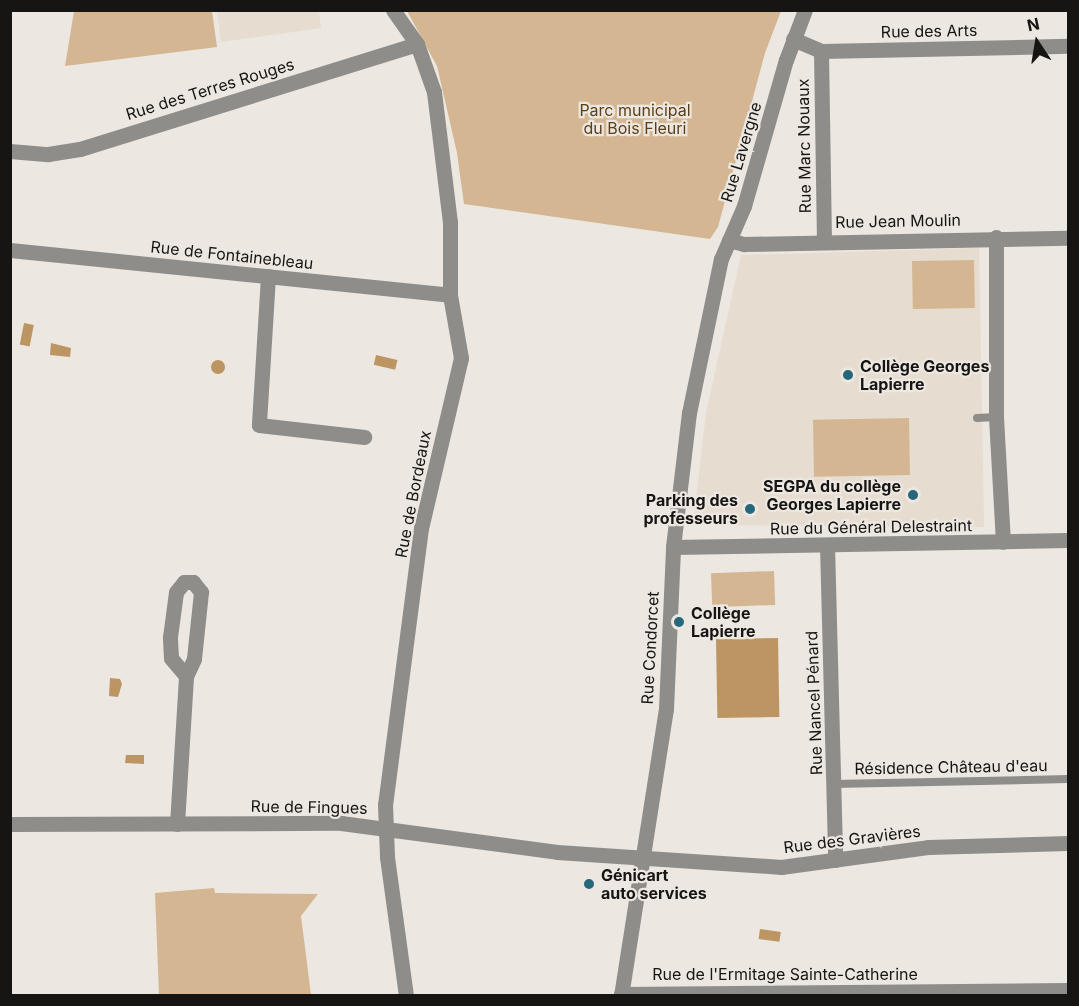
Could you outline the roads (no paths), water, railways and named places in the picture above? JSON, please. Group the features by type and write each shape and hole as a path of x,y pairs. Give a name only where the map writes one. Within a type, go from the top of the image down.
{"street":[{"name":"Rue de Bordeaux","path":"393,10 417,44 434,92 450,222 450,294 461,358 421,528 385,804 385,830 406,996"},
{"name":"Rue Lavergne","path":"711,303 729,240 753,179 793,39 805,10"},
{"name":"Rue des Arts","path":"793,39 820,51 1068,46"},
{"name":"Rue des Terres Rouges","path":"10,151 48,154 80,149 417,44"},
{"name":"Rue Marc Nouaux","path":"820,51 824,240"},
{"path":"996,237 996,417 1003,542"},
{"name":"Rue Jean Moulin","path":"729,240 744,244 824,240 1068,238"},
{"name":"Rue de Fontainebleau","path":"10,250 450,294"},
{"path":"268,276 259,425 364,437"},
{"name":"Rue Condorcet","path":"621,995 666,709 673,547 689,413 711,303"},
{"name":"Rue du Général Delestraint","path":"673,547 1068,540"},
{"name":"Rue Nancel Pénard","path":"827,545 835,860"},
{"path":"177,824 186,676 194,659 201,592 193,582 184,582 176,591 170,636 171,658 186,676"},
{"name":"Rue de Fingues","path":"10,824 341,823 557,852 641,858"},
{"name":"Rue des Gravières","path":"641,858 781,867 984,843 1068,843"},
{"path":"949,993 1068,990"},
{"name":"Rue de l'Ermitage Sainte-Catherine","path":"621,995 949,993"}],"lane":[{"path":"977,418 996,417"},
{"name":"Résidence Château d'eau","path":"834,784 1068,779"}],"place":[{"name":"Collège Georges Lapierre","path":"848,375"},
{"name":"SEGPA du collège Georges Lapierre","path":"913,495"},
{"name":"Parking des professeurs","path":"750,509"},
{"name":"Collège Lapierre","path":"679,622"},
{"name":"Génicart auto services","path":"589,884"}],"park label":[{"name":"Parc municipal du Bois Fleuri","path":"635,119"}]}
